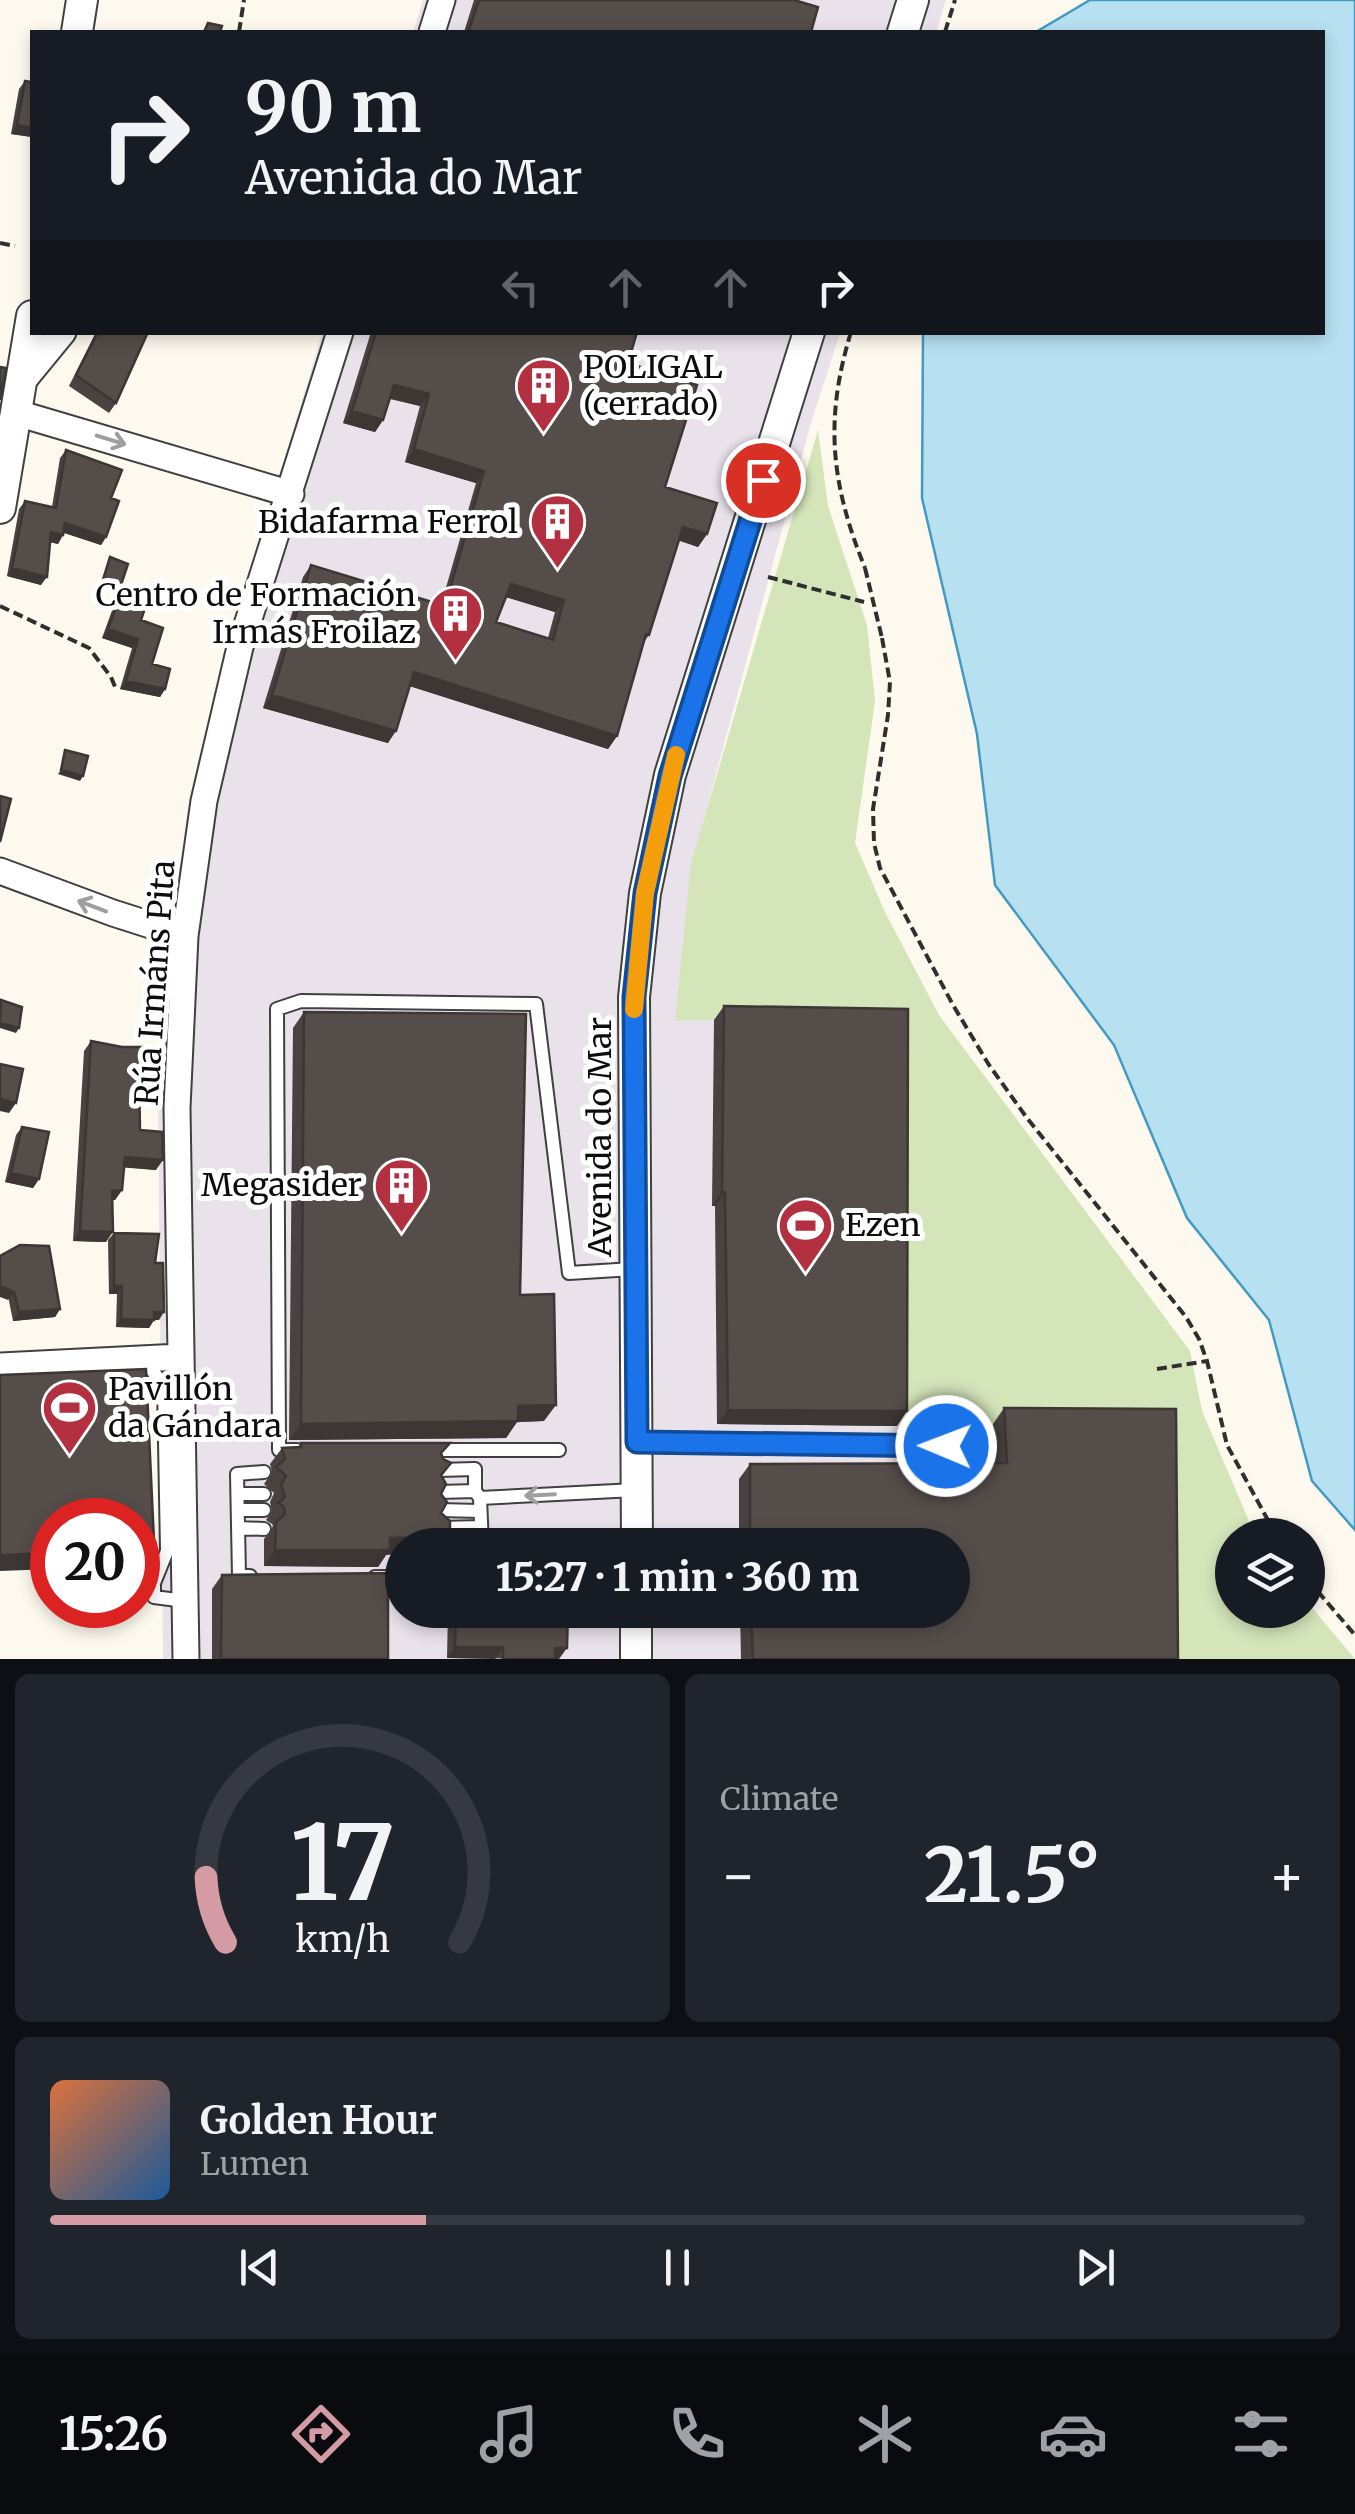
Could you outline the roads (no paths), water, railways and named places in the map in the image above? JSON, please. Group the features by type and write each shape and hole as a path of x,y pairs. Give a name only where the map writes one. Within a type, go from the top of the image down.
{"street":[{"path":"77,30 82,0"},
{"path":"433,30 442,0"},
{"path":"904,30 913,0"},
{"path":"0,508 30,329"},
{"path":"22,382 61,335"},
{"name":"Rúa Irmáns Pita","path":"186,1659 176,1108 184,936 204,801 240,647 339,335"},
{"name":"Avenida do Mar","path":"638,1528 634,997 645,893 670,776 808,335"},
{"path":"17,413 291,494"},
{"path":"0,871 184,936"},
{"path":"0,1366 180,1357"},
{"path":"636,1628 636,1659"}],"lane":[{"path":"316,1450 278,1450 277,1009 301,1001 536,1004 568,1273 636,1269"},
{"path":"144,1359 164,1386 167,1551 154,1583 154,1596 185,1601"},
{"path":"637,1442 985,1446"},
{"path":"410,1450 559,1450"},
{"path":"438,1528 480,1527 475,1469 440,1470"},
{"path":"257,1576 239,1576 238,1474 264,1472"},
{"path":"439,1510 478,1500 637,1490"},
{"path":"439,1492 478,1500"},
{"path":"238,1494 264,1494"},
{"path":"238,1510 264,1510"},
{"path":"238,1528 264,1529"},
{"path":"366,1577 385,1577"}],"water":[{"path":"1090,0 1355,0 1355,1530 1312,1481 1269,1320 1187,1218 1114,1045 995,885 977,734 922,498 923,335 1325,335 1325,30 1039,30"}],"place":[{"name":"POLIGAL (cerrado)","path":"544,434"},
{"name":"Bidafarma Ferrol","path":"557,571"},
{"name":"Centro de Formación Irmás Froilaz","path":"455,662"},
{"name":"Megasider","path":"401,1234"},
{"name":"Ezen","path":"806,1274"},
{"name":"Pavillón da Gándara","path":"69,1456"}]}
